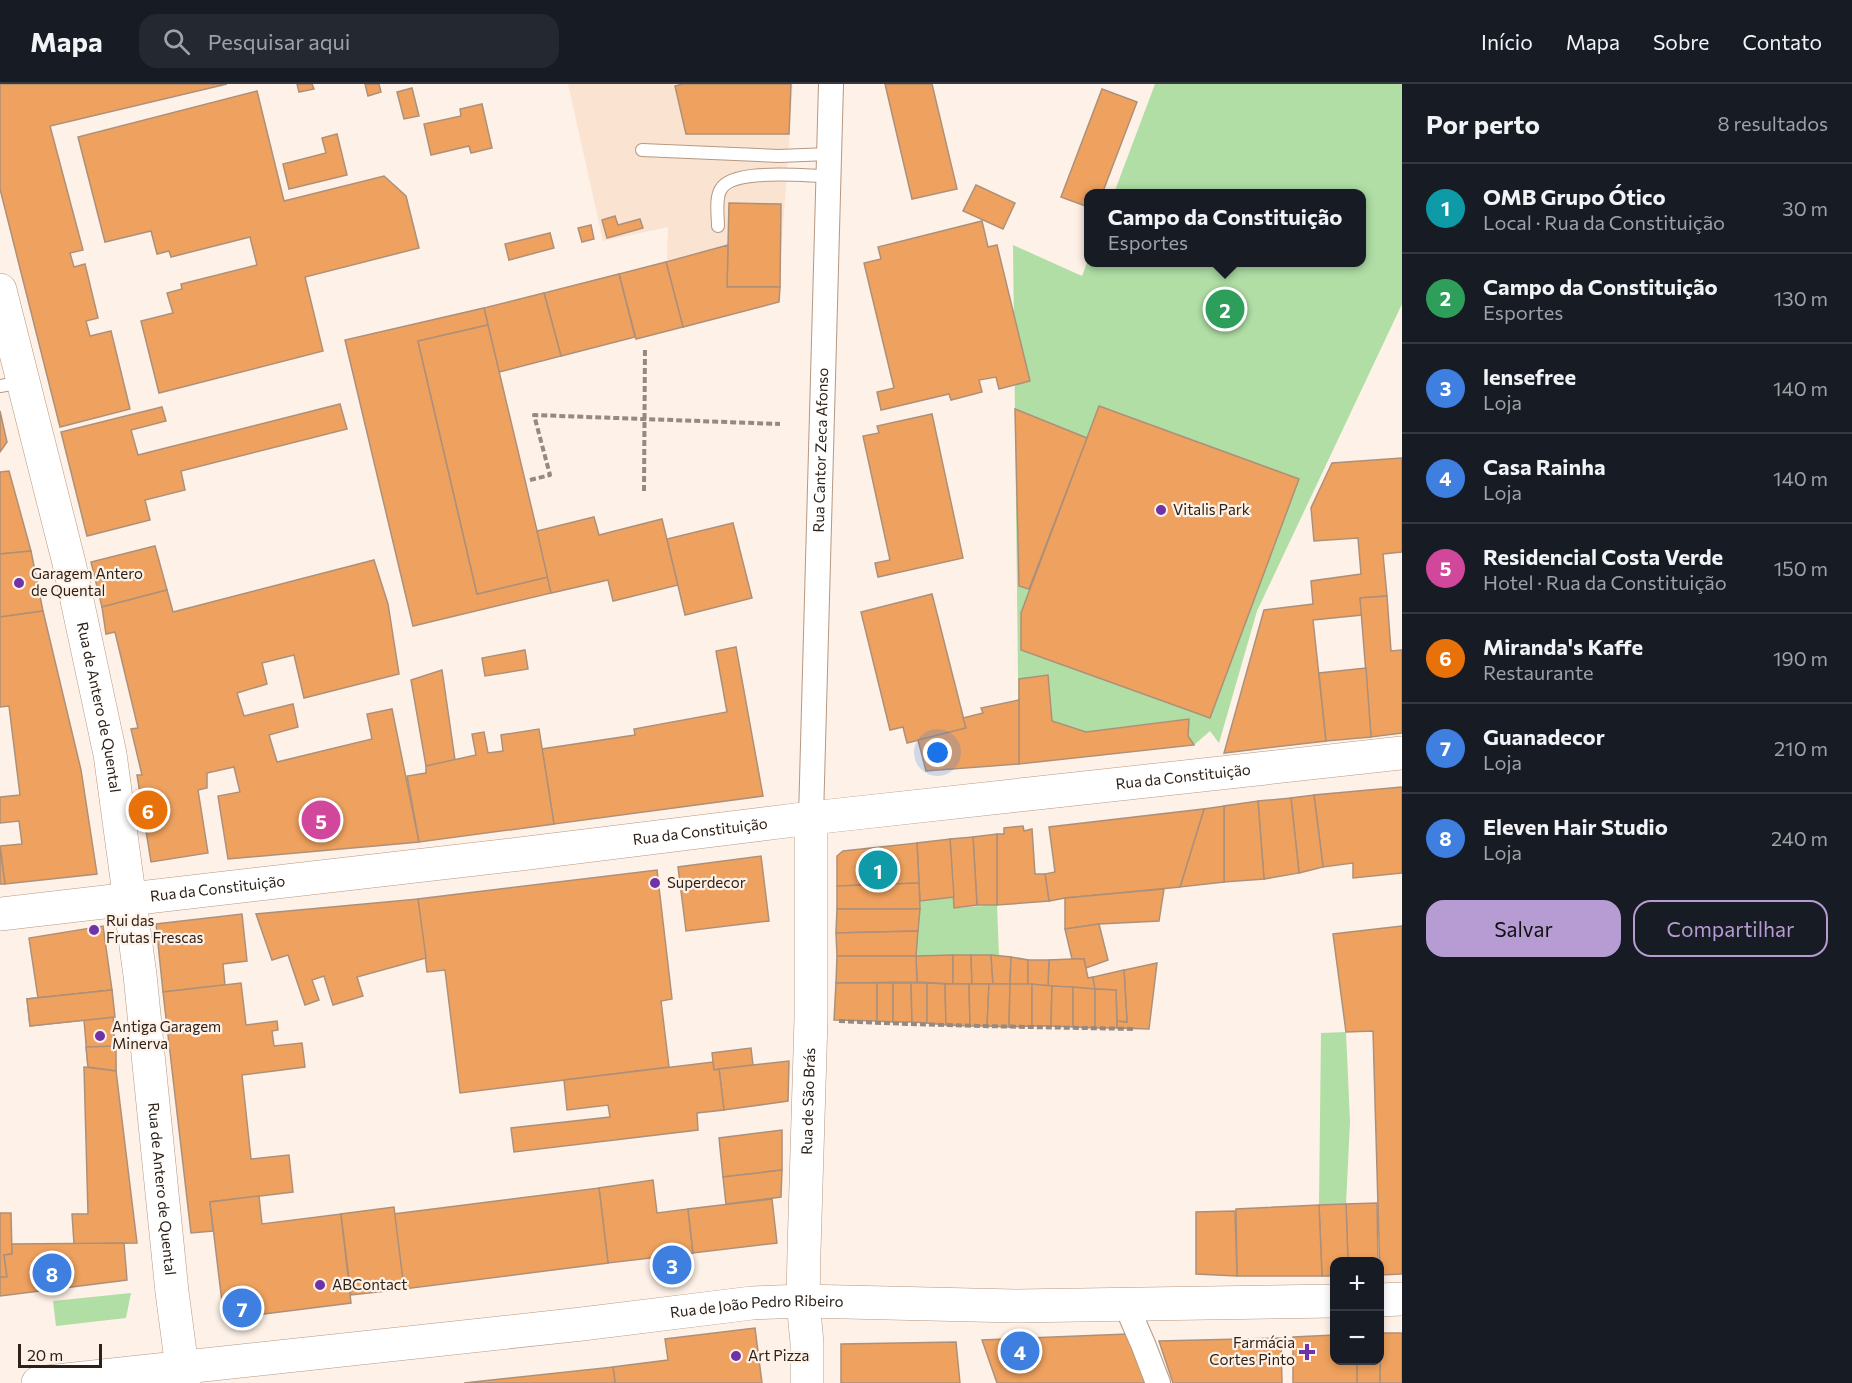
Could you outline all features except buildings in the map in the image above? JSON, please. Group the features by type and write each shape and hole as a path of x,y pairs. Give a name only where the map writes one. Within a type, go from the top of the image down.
{"main road":[{"name":"Rua de Antero de Quental","path":"0,290 11,384 69,563 110,754 140,975 172,1293 183,1375"},
{"name":"Rua da Constituição","path":"0,914 811,818 1402,753"},
{"name":"Rua de São Brás","path":"807,1383 807,1343 803,1301 811,1019 811,818"},
{"path":"1384,1300 1402,1299"},
{"name":"Rua de João Pedro Ribeiro","path":"38,1383 183,1375 752,1303 803,1301 1015,1306 1330,1301"}],"street":[{"name":"Rua Cantor Zeca Afonso","path":"811,818 831,84"},
{"path":"1126,1305 1158,1383"}],"lane":[{"path":"642,150 780,156 829,165"},
{"path":"718,226 719,191 728,181 751,175 829,165"}],"path":[{"path":"644,491 645,347"},
{"path":"530,480 550,475 534,416 780,424"},
{"path":"811,1019 957,1026 1135,1029"}],"shaded area":[{"path":"568,84 793,84 778,299 683,322 667,261 668,227 603,241"}],"green space":[{"name":"Vitalis Park","path":"1155,84 1402,84 1402,304 1257,611 1219,743 1210,731 1194,745 1019,764 1013,245 1082,276 1085,267 1366,267 1366,189 1116,189"},
{"path":"954,897 955,908 997,905 999,956 916,956 920,901"},
{"path":"1346,1032 1350,1122 1346,1204 1319,1205 1321,1033"},
{"path":"131,1293 126,1318 56,1326 53,1301"}],"place":[{"name":"Campo da Constituição","path":"1225,309"},
{"name":"Vitalis Park","path":"1161,510"},
{"name":"Garagem Antero de Quental","path":"19,583"},
{"name":"Miranda's Kaffe","path":"148,810"},
{"name":"Residencial Costa Verde","path":"321,820"},
{"name":"OMB Grupo Ótico","path":"878,870"},
{"name":"Superdecor","path":"655,883"},
{"name":"Rui das Frutas Frescas","path":"94,930"},
{"name":"Antiga Garagem Minerva","path":"100,1036"},
{"name":"lensefree","path":"672,1265"},
{"name":"Eleven Hair Studio","path":"52,1273"},
{"name":"ABContact","path":"320,1285"},
{"name":"Guanadecor","path":"242,1308"},
{"name":"Casa Rainha","path":"1020,1351"},
{"name":"Farmácia Cortes Pinto","path":"1307,1352"},
{"name":"Art Pizza","path":"736,1356"}]}
